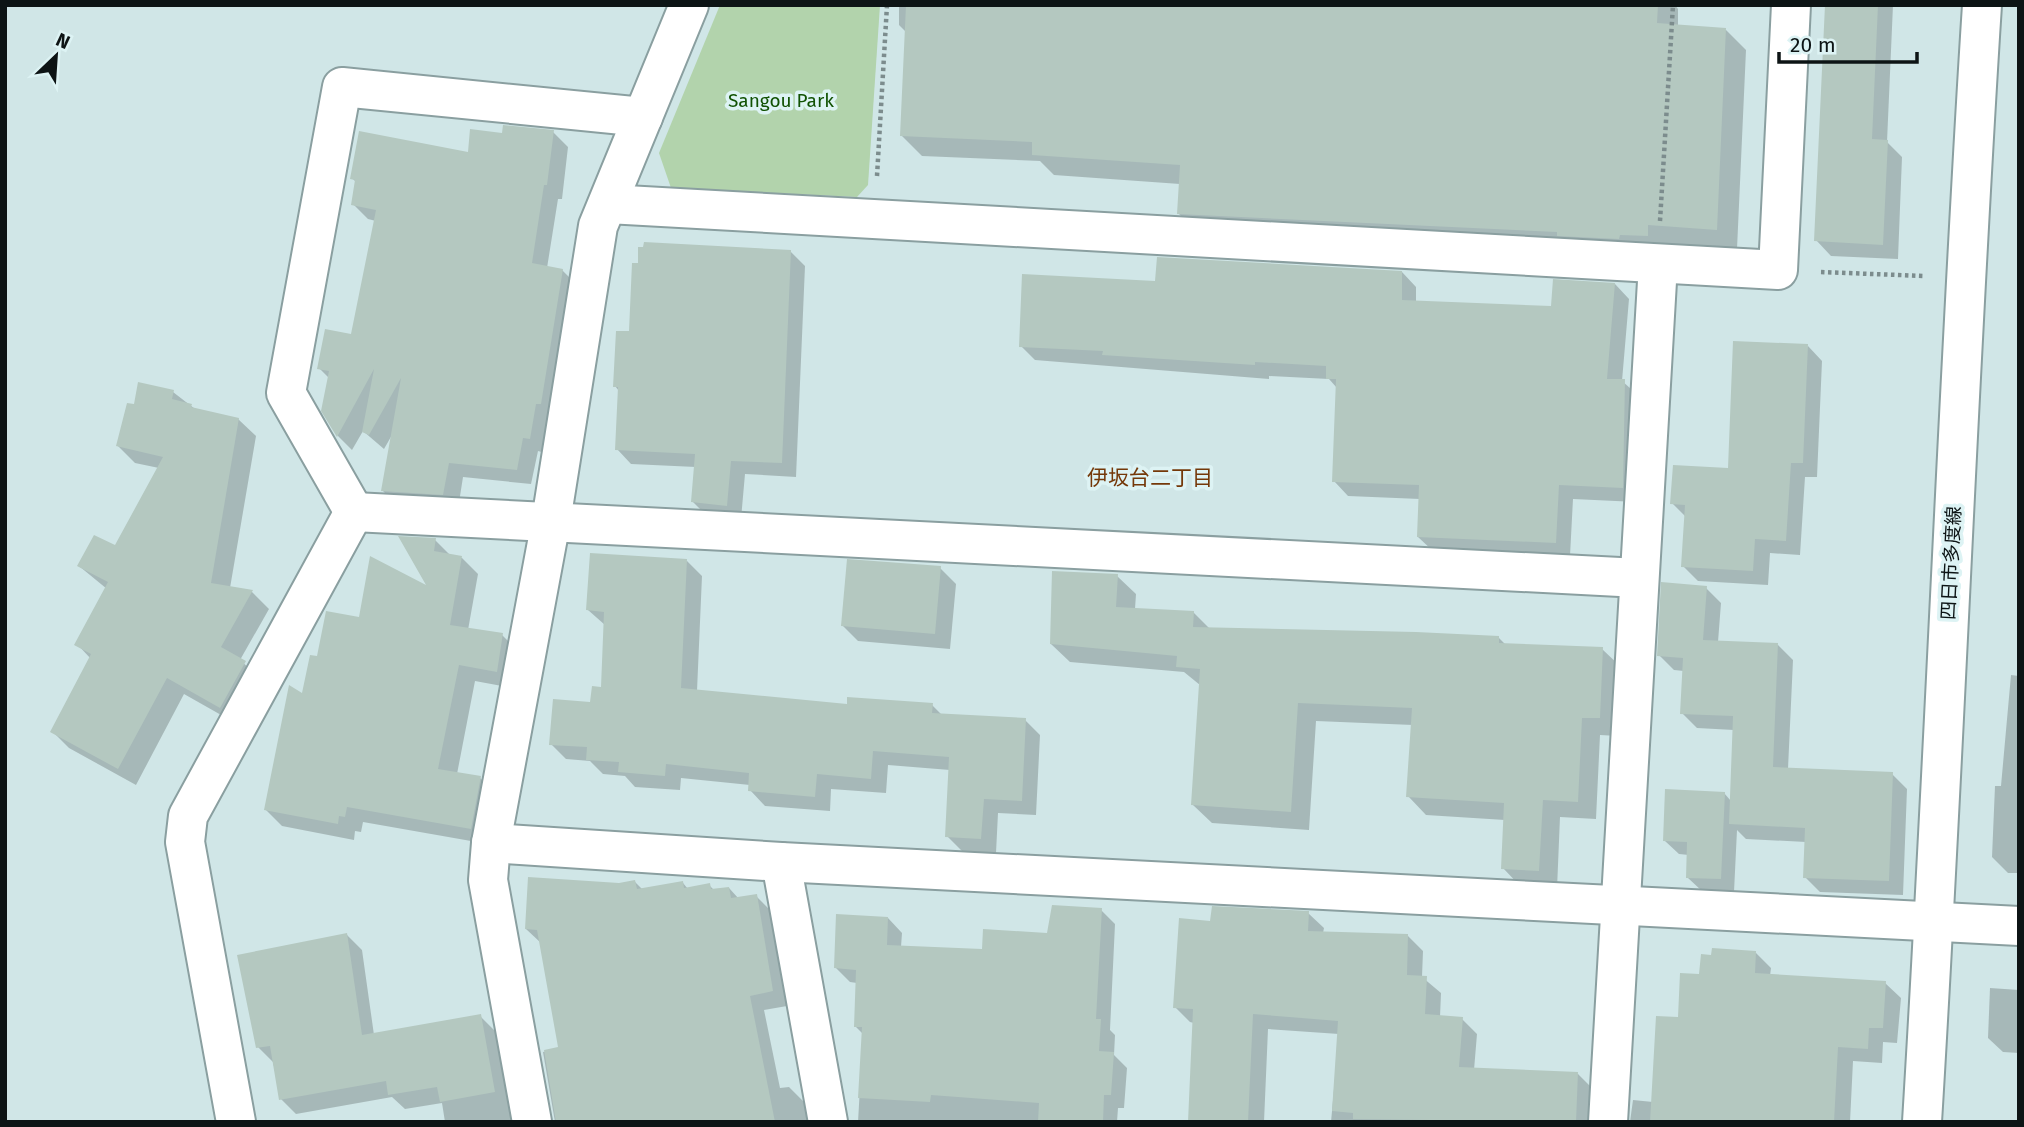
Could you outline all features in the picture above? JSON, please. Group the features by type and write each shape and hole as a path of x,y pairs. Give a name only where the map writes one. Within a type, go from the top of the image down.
{"street":[{"path":"532,1122 488,880 491,843 551,521 598,226 689,5"},
{"path":"608,204 1778,270 1791,5"},
{"name":"四日市多度線","path":"1922,1122 1964,279 1982,5"},
{"path":"354,512 286,393 342,87 643,117"},
{"path":"1608,1122 1658,264"},
{"path":"354,512 1639,578"},
{"path":"236,1122 185,842 188,817 354,512"},
{"path":"491,843 781,862 2019,926"},
{"path":"781,862 828,1122"}],"path":[{"path":"875,220 887,5"},
{"path":"1658,264 1673,5"},
{"path":"1778,270 1927,276"}],"green space":[{"name":"Sangou Park","path":"720,5 880,5 868,185 857,197 671,188 659,153"}],"building":[{"path":"906,5 1658,5 1657,23 1726,28 1717,230 1648,225 1648,236 1620,235 1619,239 1557,236 1557,232 1177,214 1180,165 1032,155 1032,142 900,136"},
{"path":"1825,5 1878,5 1872,139 1888,140 1883,245 1814,241"},
{"path":"503,125 554,130 532,263 563,269 541,404 536,404 530,439 523,438 517,470 449,463 443,495 381,491 401,378 369,435 362,432 374,369 337,437 321,411 329,371 317,369 325,329 351,334 376,210 351,205 355,180 350,179 359,131 468,152 470,129 502,133"},
{"path":"644,242 791,250 782,463 731,461 727,506 691,502 695,454 615,450 618,387 613,387 616,331 629,331 632,263 638,263 638,247 643,247"},
{"path":"1157,257 1402,271 1402,300 1551,306 1553,279 1615,283 1607,379 1625,379 1623,488 1559,485 1556,543 1417,537 1419,485 1332,482 1336,379 1326,379 1326,366 1255,362 1255,365 1102,355 1103,351 1019,347 1022,274 1155,281"},
{"path":"1733,341 1808,344 1803,463 1791,463 1786,541 1755,539 1753,571 1681,567 1685,505 1670,504 1673,465 1728,468"},
{"path":"138,382 174,390 172,399 192,404 191,407 239,418 211,583 253,590 221,647 246,661 220,708 167,678 118,769 50,732 91,654 74,645 108,582 77,566 94,535 115,545 163,457 116,446 127,403 134,404"},
{"path":"398,536 436,538 434,551 462,556 450,625 503,633 497,672 459,665 438,769 481,776 471,829 347,807 345,817 339,816 338,824 264,810 289,685 302,693 310,655 317,656 326,611 359,617 370,556 426,585"},
{"path":"590,553 687,559 681,688 847,704 847,697 933,703 932,713 1026,718 1022,801 984,799 981,839 945,837 949,757 873,751 871,779 817,774 815,797 748,791 749,773 666,764 665,776 618,772 619,762 586,760 587,747 549,745 553,699 590,702 592,686 601,687 604,612 586,610"},
{"path":"847,559 941,566 935,634 841,626"},
{"path":"1052,571 1118,574 1116,607 1194,611 1193,627 1499,636 1499,643 1603,647 1600,718 1582,718 1578,802 1543,800 1539,871 1501,869 1504,803 1406,797 1412,708 1298,703 1291,812 1191,805 1200,669 1176,667 1177,656 1050,644"},
{"path":"1661,582 1707,586 1703,640 1778,643 1773,767 1893,772 1889,881 1803,878 1805,828 1729,824 1733,716 1680,714 1683,658 1657,656"},
{"path":"1665,789 1725,792 1721,879 1686,878 1687,842 1663,841"},
{"path":"528,877 619,883 635,880 637,889 683,881 684,888 710,883 711,889 729,887 731,898 757,894 773,991 750,996 775,1122 556,1122 544,1050 558,1047 537,930 525,929"},
{"path":"1052,905 1102,908 1096,1019 1101,1019 1099,1051 1114,1052 1111,1095 1104,1095 1103,1122 1038,1122 1039,1103 931,1095 930,1102 858,1098 862,1027 854,1027 856,970 834,968 836,914 888,917 887,945 982,949 983,929 1047,933"},
{"path":"1212,906 1309,911 1308,931 1408,934 1407,975 1427,976 1425,1014 1463,1017 1459,1067 1578,1072 1576,1122 1353,1119 1353,1113 1332,1111 1338,1021 1253,1014 1248,1122 1188,1122 1193,1009 1173,1008 1179,918 1210,921"},
{"path":"347,933 362,1035 481,1014 495,1092 440,1102 437,1087 388,1095 386,1081 279,1100 270,1046 256,1048 237,955"},
{"path":"1712,948 1756,951 1755,973 1886,981 1883,1028 1869,1028 1868,1049 1838,1047 1834,1122 1650,1122 1656,1016 1678,1017 1680,973 1699,974 1701,954 1711,955"}],"district":[{"name":"伊坂台二丁目","path":"1150,478"}]}
